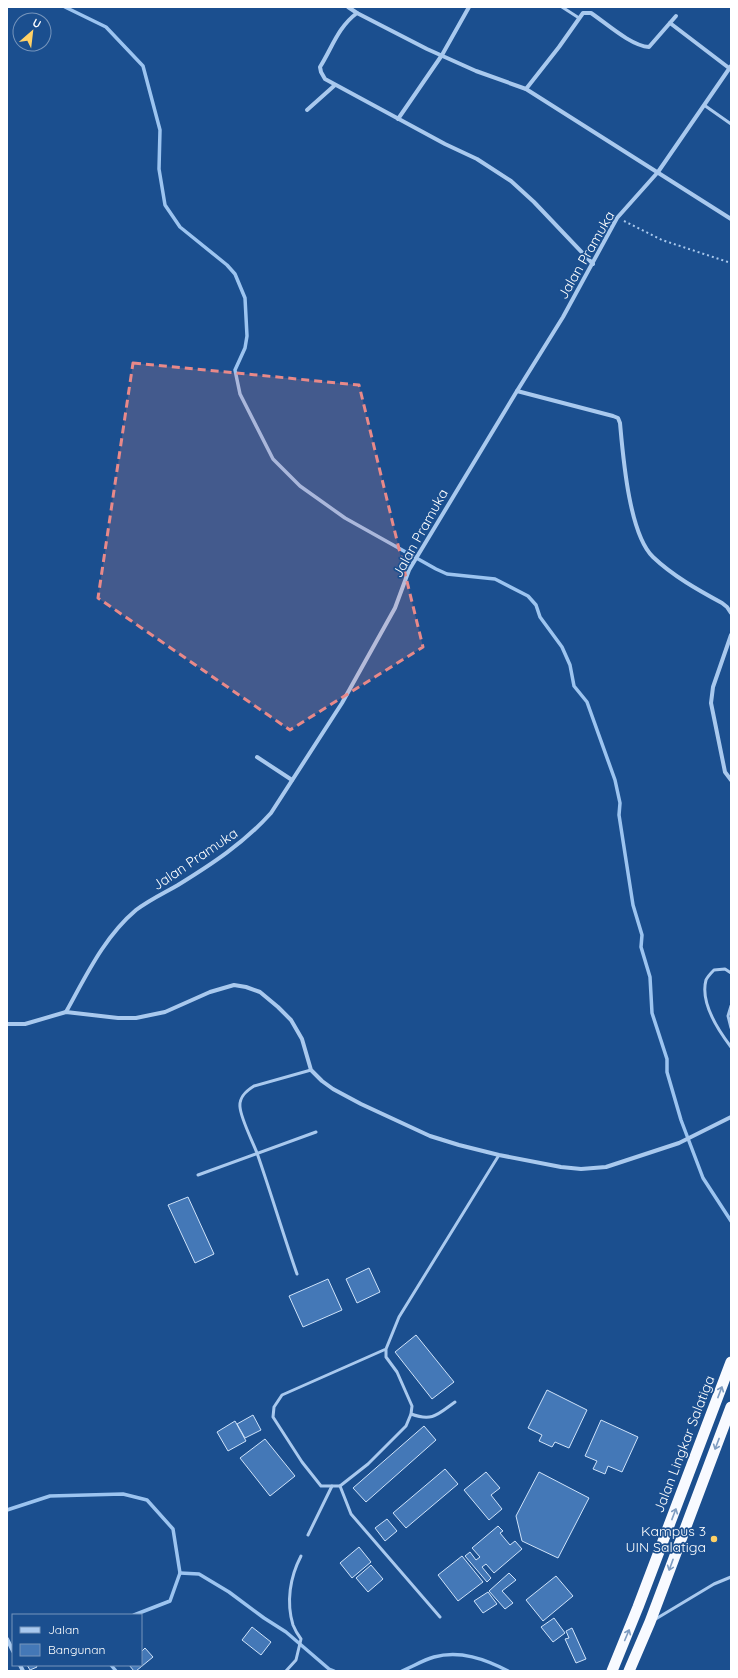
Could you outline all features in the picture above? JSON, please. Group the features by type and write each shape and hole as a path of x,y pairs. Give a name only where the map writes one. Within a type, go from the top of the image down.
{"highway":[{"name":"Jalan Lingkar Salatiga","path":"612,1671 638,1607 731,1362"},
{"path":"629,1671 650,1622 727,1424 731,1407"}],"street":[{"path":"348,7 356,13 476,71 526,89 561,113 658,172 731,219"},
{"path":"398,119 442,55 469,7"},
{"path":"526,89 583,13 591,12 634,43 649,47 676,16"},
{"path":"356,13 339,31 320,67 325,79 477,160 511,181 534,202 593,264"},
{"path":"670,23 730,67"},
{"name":"Jalan Pramuka","path":"66,1012 92,965 122,923 138,909 235,848 259,827 271,813 342,703 395,608 409,570 563,317 618,218 658,172 730,67"},
{"path":"307,110 335,85"},
{"path":"517,391 618,418 620,423 625,476 636,527 642,542 652,556 668,570 722,603 731,613"},
{"path":"731,635 714,687 711,703 725,772 731,780"},
{"path":"257,757 292,780"},
{"path":"7,1024 25,1024 66,1012 118,1018 136,1018 165,1012 210,992 234,986 246,987 260,992 291,1020 302,1039 311,1070 333,1090 430,1136 499,1155 561,1167 590,1169 606,1167 679,1143 731,1116"},
{"path":"7,1639 12,1649"}],"lane":[{"path":"562,7 579,18"},
{"path":"704,105 731,124"},
{"path":"731,974 725,969 714,970 707,978 705,990 710,1014 731,1047"},
{"path":"731,1006 728,1016 731,1028"},
{"path":"297,1274 257,1153 240,1108 240,1100 244,1094 254,1086 311,1070"},
{"path":"198,1175 316,1132"},
{"path":"386,1349 282,1395 274,1407 273,1417 302,1462 321,1486 340,1486 368,1464 406,1426 411,1414 412,1406 397,1372 386,1358 386,1349 399,1317 499,1155"},
{"path":"411,1414 420,1417 432,1418 455,1402"},
{"path":"308,1535 332,1486"},
{"path":"340,1486 351,1514 440,1617"},
{"path":"286,1671 296,1660 301,1639 293,1625 290,1604 290,1583 301,1556"},
{"path":"650,1622 714,1584 731,1577"}],"path":[{"path":"618,218 662,240 728,262"}],"highlighted area":[{"path":"133,363 359,385 423,647 290,730 98,598"}],"building":[{"path":"188,1197 214,1254 195,1263 168,1205"},
{"path":"369,1268 380,1292 357,1303 346,1279"},
{"path":"328,1279 342,1310 303,1327 289,1296"},
{"path":"416,1335 454,1382 432,1399 395,1352"},
{"path":"547,1390 587,1410 569,1448 555,1442 552,1447 539,1441 542,1435 528,1428"},
{"path":"253,1415 261,1430 245,1438 237,1424"},
{"path":"601,1420 638,1437 622,1472 608,1466 605,1474 593,1469 597,1461 585,1456"},
{"path":"235,1421 246,1441 228,1451 217,1432"},
{"path":"424,1426 436,1440 366,1502 353,1488"},
{"path":"265,1439 295,1476 270,1496 240,1458"},
{"path":"445,1469 458,1484 406,1528 393,1513"},
{"path":"486,1472 500,1488 491,1495 502,1509 489,1520 464,1490"},
{"path":"539,1472 589,1498 558,1558 522,1541 516,1516"},
{"path":"387,1519 397,1531 385,1541 375,1528"},
{"path":"498,1526 503,1531 500,1533 510,1545 515,1541 522,1549 494,1573 486,1564 482,1567 491,1578 487,1582 465,1556 470,1552 476,1560 480,1557 472,1548"},
{"path":"359,1547 371,1562 352,1578 340,1563"},
{"path":"462,1556 483,1582 458,1601 438,1575"},
{"path":"371,1565 383,1579 368,1592 356,1578"},
{"path":"509,1573 516,1580 502,1591 513,1603 505,1609 489,1591"},
{"path":"556,1576 573,1596 543,1621 526,1600"},
{"path":"488,1592 497,1604 483,1613 474,1601"},
{"path":"554,1618 565,1633 553,1642 541,1627"},
{"path":"252,1627 271,1642 261,1655 242,1640"},
{"path":"572,1628 586,1659 576,1663 565,1639 569,1638 566,1631"},
{"path":"145,1648 153,1657 136,1671 134,1671 130,1666 142,1666 142,1651"},
{"path":"28,1666 36,1666 37,1667 30,1670"}],"waterway":[{"path":"65,7 106,27 143,66 160,130 159,169 165,205 180,227 227,265 235,274 245,298 247,336 245,348 235,370 240,394 273,459 300,486 345,518 436,569 447,574 495,579 528,596 536,605 540,617 562,647 570,665 574,686 587,702 615,780 620,803 619,815 633,905 642,935 641,947 650,977 652,1013 667,1059 667,1072 681,1120 703,1178 731,1221"},
{"path":"7,1510 50,1496 123,1494 147,1500 173,1529 180,1573 170,1601 137,1614"},
{"path":"180,1573 199,1574 229,1592 286,1632 329,1669 334,1671"},
{"path":"402,1671 430,1658 444,1655 463,1655 481,1659 508,1671"},
{"path":"112,1666 116,1671"}],"place":[{"name":"Kampus 3 UIN Salatiga","path":"714,1539"}]}
